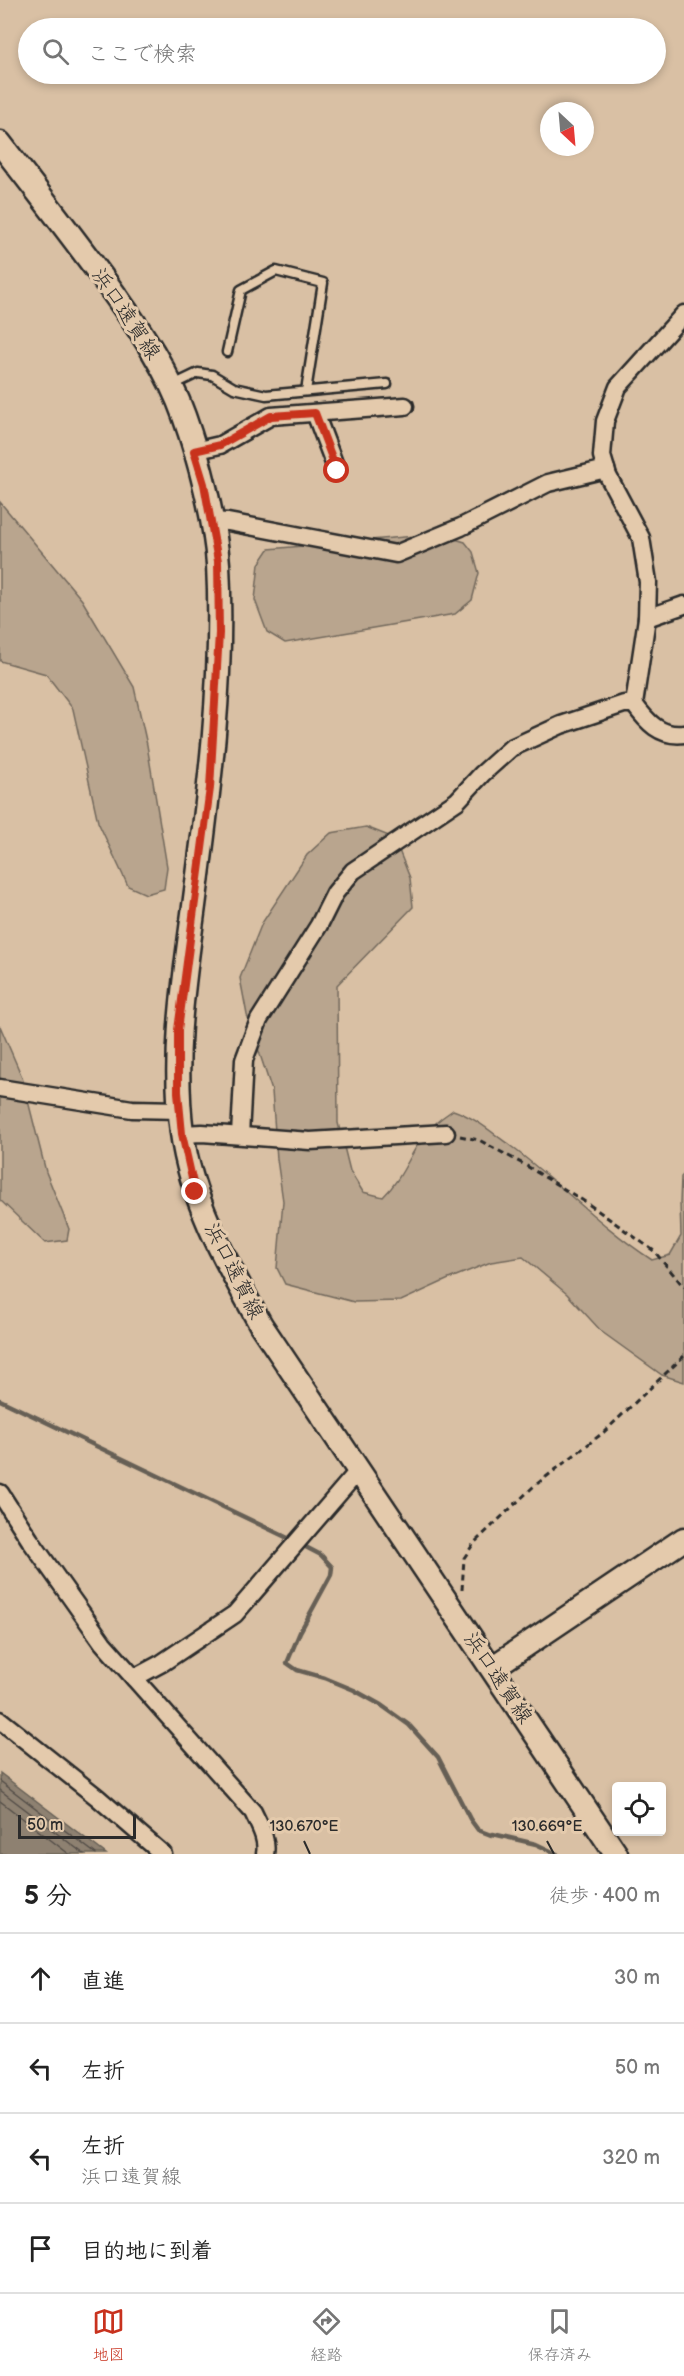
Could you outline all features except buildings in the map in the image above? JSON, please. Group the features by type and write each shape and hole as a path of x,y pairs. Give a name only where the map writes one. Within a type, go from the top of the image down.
{"main road":[{"name":"浜口遠賀線","path":"0,143 100,274 147,340 183,415 204,484 211,521 218,561 219,633 210,788 178,1030 178,1092 182,1134 195,1192 223,1254 261,1325 616,1854"},
{"path":"492,1668 684,1539"}],"street":[{"path":"684,314 618,387 605,422 602,456 606,469 641,538 648,582 647,618 634,704 644,718 660,732 684,734"},
{"path":"194,451 220,445 271,416 405,406"},
{"path":"315,413 337,471"},
{"path":"211,521 228,522 396,554 461,527 548,483 606,469"},
{"path":"647,618 684,605"},
{"path":"240,1135 244,1060 259,1020 319,925 336,893 353,871 457,801 482,774 512,748 561,725 624,704 634,704"},
{"path":"0,1088 132,1109 180,1110"},
{"path":"182,1134 202,1132 310,1141 446,1133"},
{"path":"134,1678 162,1663 236,1614 359,1470"},
{"path":"0,1492 30,1540 96,1634 253,1812 262,1832 265,1854"},
{"path":"0,1720 97,1797 163,1854"}],"lane":[{"path":"228,352 241,290 276,271 323,283 306,391"},
{"path":"170,386 198,374 212,375 234,388 266,395 387,384"}],"path":[{"path":"446,1133 479,1140 587,1203 654,1251 684,1287"},
{"path":"452,1609 461,1599 464,1558 474,1543 533,1486 604,1432 684,1356"}],"shaded area":[{"path":"0,502 82,600 134,687 147,745 167,867 164,889 146,894 128,886 98,822 73,709 46,674 0,661"},
{"path":"438,534 465,542 473,552 479,573 472,600 455,614 285,643 267,632 255,600 259,564 269,549"},
{"path":"366,827 394,838 410,878 413,907 337,985 338,1123 350,1171 363,1192 383,1197 400,1175 425,1134 436,1122 453,1110 475,1120 508,1144 614,1233 652,1260 670,1255 681,1236 681,1177 684,1174 684,1382 662,1375 602,1332 567,1294 523,1257 491,1262 401,1301 354,1302 285,1284 277,1268 283,1201 272,1091 247,1015 240,978 262,923 307,855 331,833"},
{"path":"0,1026 22,1077 46,1172 69,1229 67,1240 45,1243 0,1200"}],"water":[{"path":"0,1773 97,1847 106,1854 0,1854"}],"waterway":[{"path":"0,1400 292,1540"},
{"path":"300,1544 321,1555 332,1567 331,1575 300,1632 287,1663 297,1670 354,1690 381,1705 409,1725 438,1757 478,1830 491,1835 536,1844 557,1854"}],"route":[{"path":"195,1192 182,1134 178,1092 178,1030 210,788 219,633 218,561 204,484 194,451 220,445 243,434 271,416 315,413 337,471"}]}
